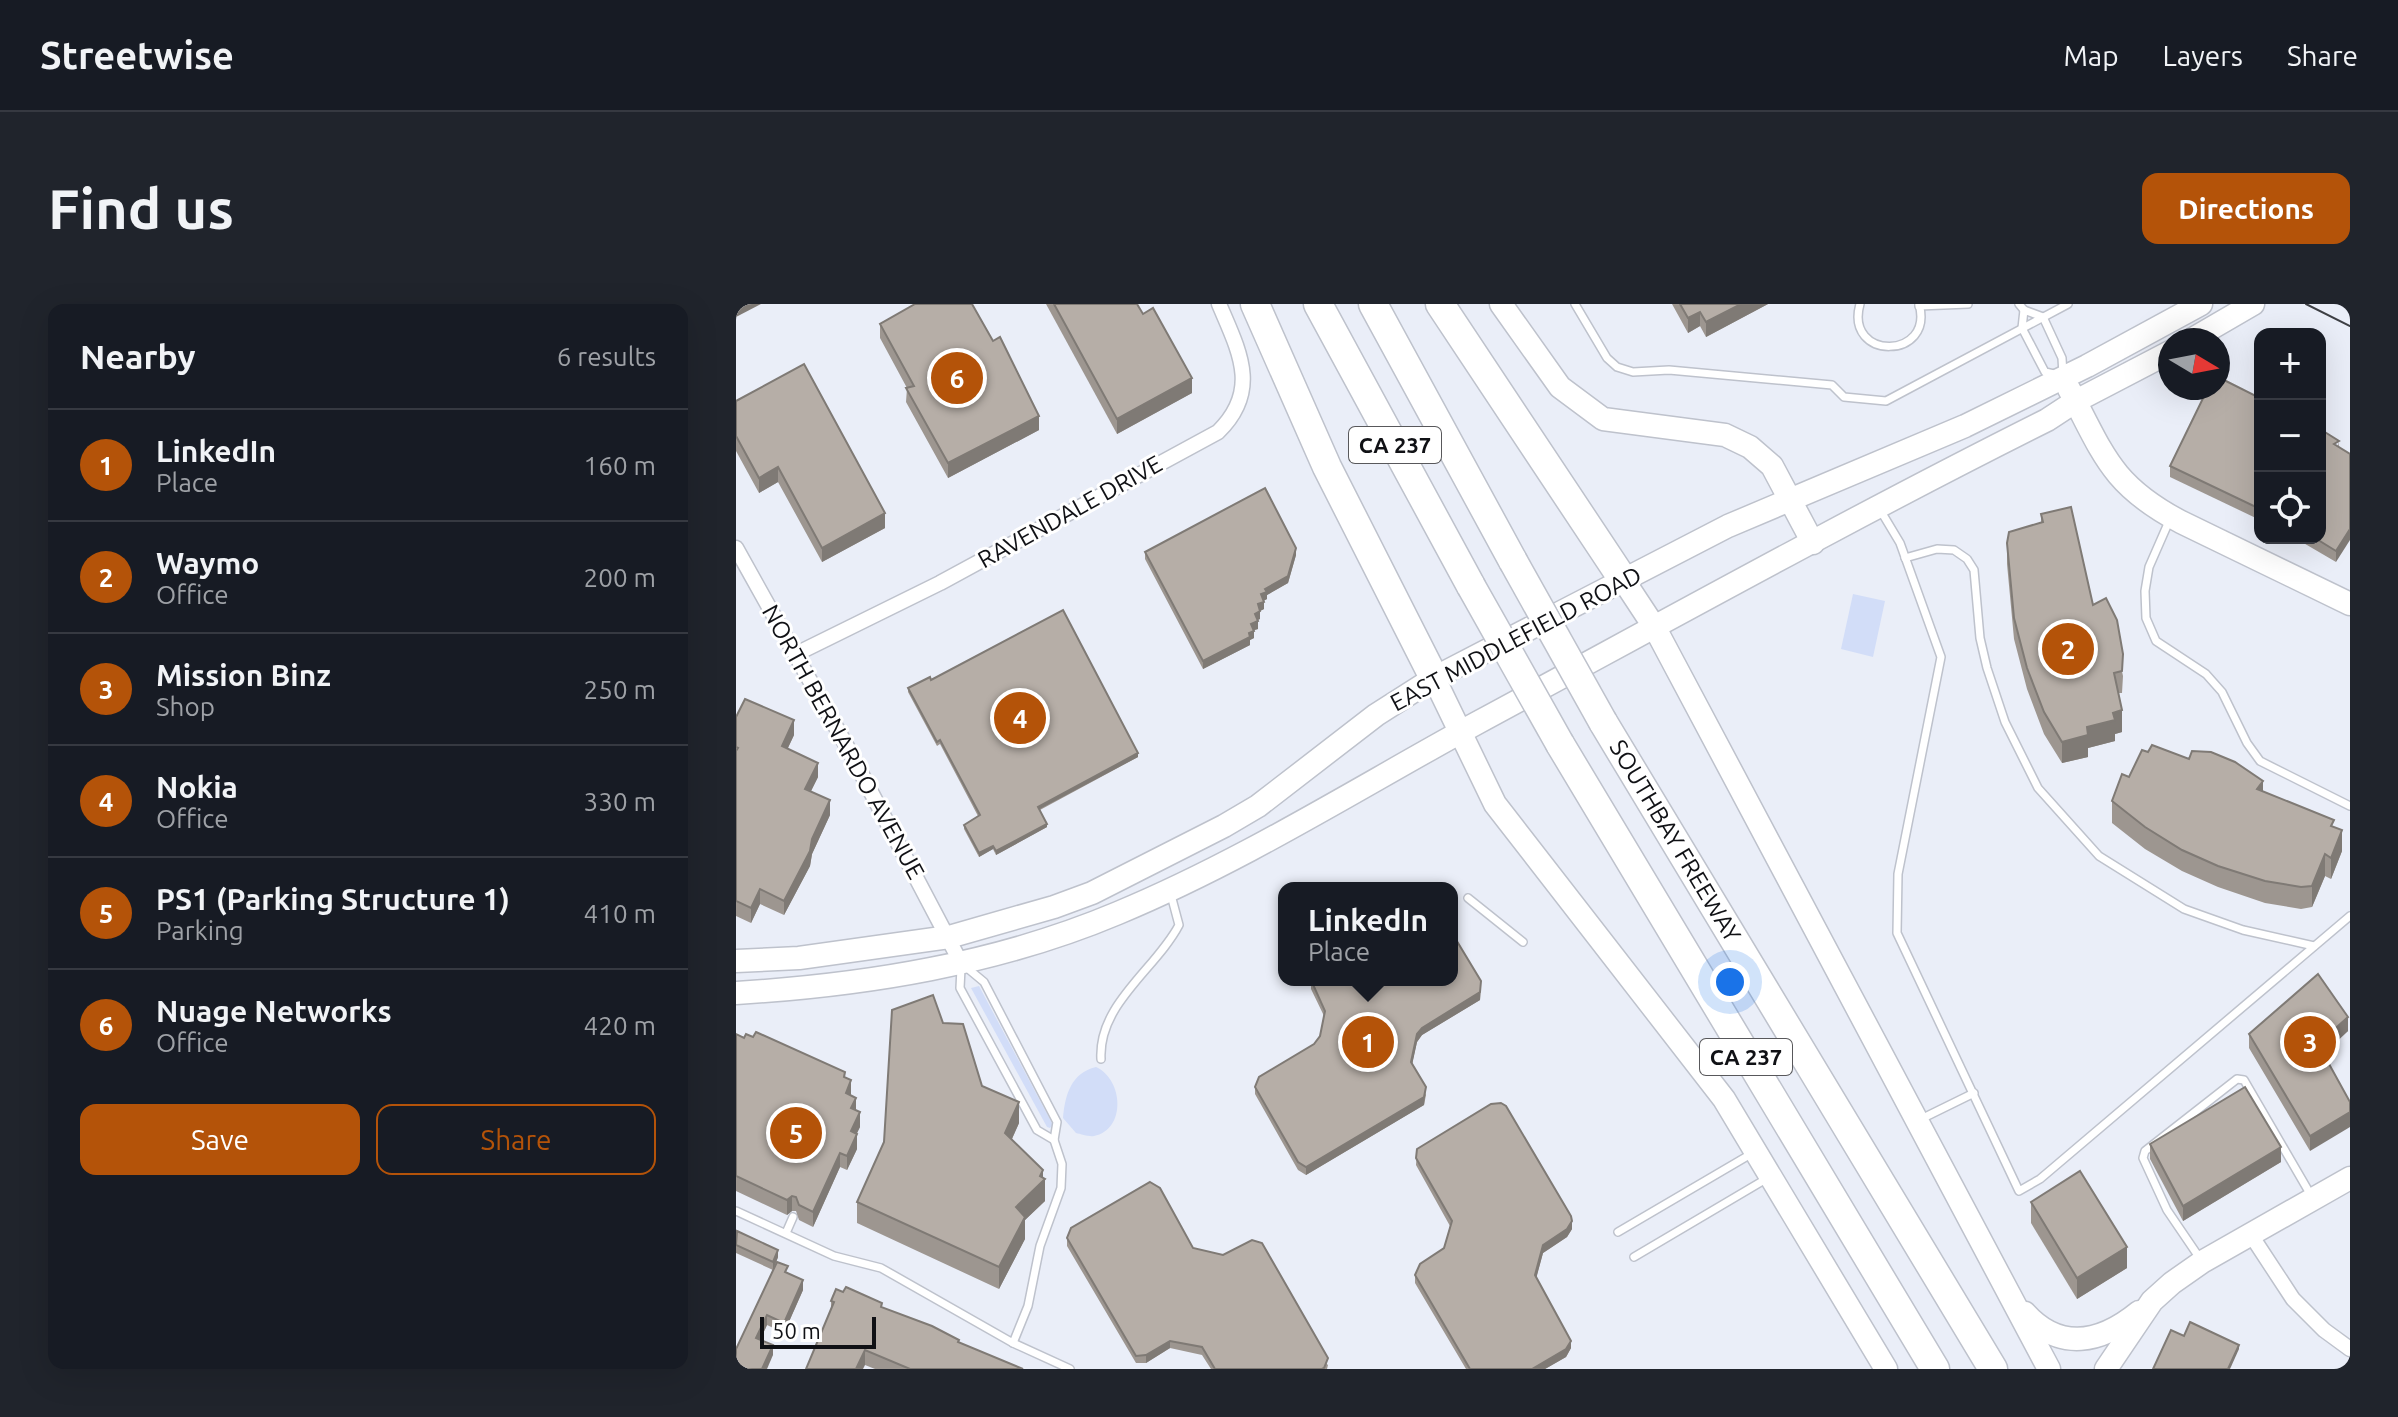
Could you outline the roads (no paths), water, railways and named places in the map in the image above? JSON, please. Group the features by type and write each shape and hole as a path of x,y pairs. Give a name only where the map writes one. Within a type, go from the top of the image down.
{"highway":[{"path":"1255,304 1327,467 1434,678"},
{"name":"SOUTHBAY FREEWAY","path":"1318,304 1560,744 1935,1369"},
{"name":"SOUTHBAY FREEWAY","path":"1373,304 1603,722 1993,1369"},
{"path":"1440,304 1624,581"}],"main road":[{"path":"1501,304 1560,387 1603,419 1725,435 1750,447 1772,466 1813,543"},
{"name":"EAST MIDDLEFIELD ROAD","path":"736,961 799,958 949,937 1092,893 1224,826 1270,798 1376,715 1434,678 1728,526 1965,426 2201,304"},
{"path":"2212,328 2253,304"},
{"path":"736,993 872,981 961,963 1102,919 1169,890 2158,358"},
{"path":"2064,377 2101,453 2125,484 2171,517 2350,604"},
{"path":"1624,581 1655,628 2049,1369"},
{"path":"1434,678 1495,804 1724,1099 1886,1369"},
{"path":"2014,1300 2039,1329 2059,1338 2074,1339 2101,1334 2123,1325 2202,1262 2350,1178"},
{"path":"2014,1300 2032,1369"},
{"path":"2106,1369 2152,1301"}],"street":[{"name":"RAVENDALE DRIVE","path":"796,654 940,583 1218,432 1238,408 1244,374 1240,353 1219,304"},
{"name":"NORTH BERNARDO AVENUE","path":"736,548 961,963"},
{"path":"2251,1235 2293,1299 2324,1330 2350,1349"}],"lane":[{"path":"1575,304 1607,358 1617,367 1633,372 1669,370 1832,385 1844,397 1886,401 2068,304"},
{"path":"1860,304 1857,319 1862,331 1870,341 1889,348 1907,342 1916,332 1921,319 1919,305 1968,304"},
{"path":"2022,307 2043,317 2062,358 2064,377 2045,372 2022,328 2022,307"},
{"path":"1879,508 1900,543 1941,657 1898,874 1897,933 2019,1191 2040,1179 2350,916"},
{"path":"2171,517 2149,567 2145,591 2146,618 2156,641 2206,674 2222,692 2247,743 2260,761 2350,806"},
{"path":"1905,558 1937,549 1954,550 1967,559 1974,570 1980,638 2005,722 2038,788 2099,856 2184,909 2243,930 2314,946"},
{"path":"1101,1059 1100,1049 1105,1031 1119,1004 1168,945 1179,925 1169,890"},
{"path":"1468,898 1523,942"},
{"path":"961,963 960,988 1037,1130 1054,1140"},
{"path":"961,963 988,988 1057,1122 1054,1140 1062,1164 1061,1188 1040,1246 1028,1306 1013,1343"},
{"path":"2202,1262 2167,1210 2143,1158 2145,1151 2237,1079 2244,1080 2313,1199"},
{"path":"1918,1120 1974,1093"},
{"path":"1618,1232 1757,1150"},
{"path":"1634,1257 1772,1176"},
{"path":"736,1211 834,1256 881,1268 1013,1343 1070,1369"},
{"path":"786,1233 793,1217"}],"tram line":[{"path":"2306,304 2350,326"}],"place":[{"name":"Nuage Networks","path":"957,378"},
{"name":"Waymo","path":"2068,649"},
{"name":"Nokia","path":"1020,718"},
{"name":"LinkedIn","path":"1368,1042"},
{"name":"Mission Binz","path":"2310,1042"},
{"name":"PS1 (Parking Structure 1)","path":"796,1133"}]}
